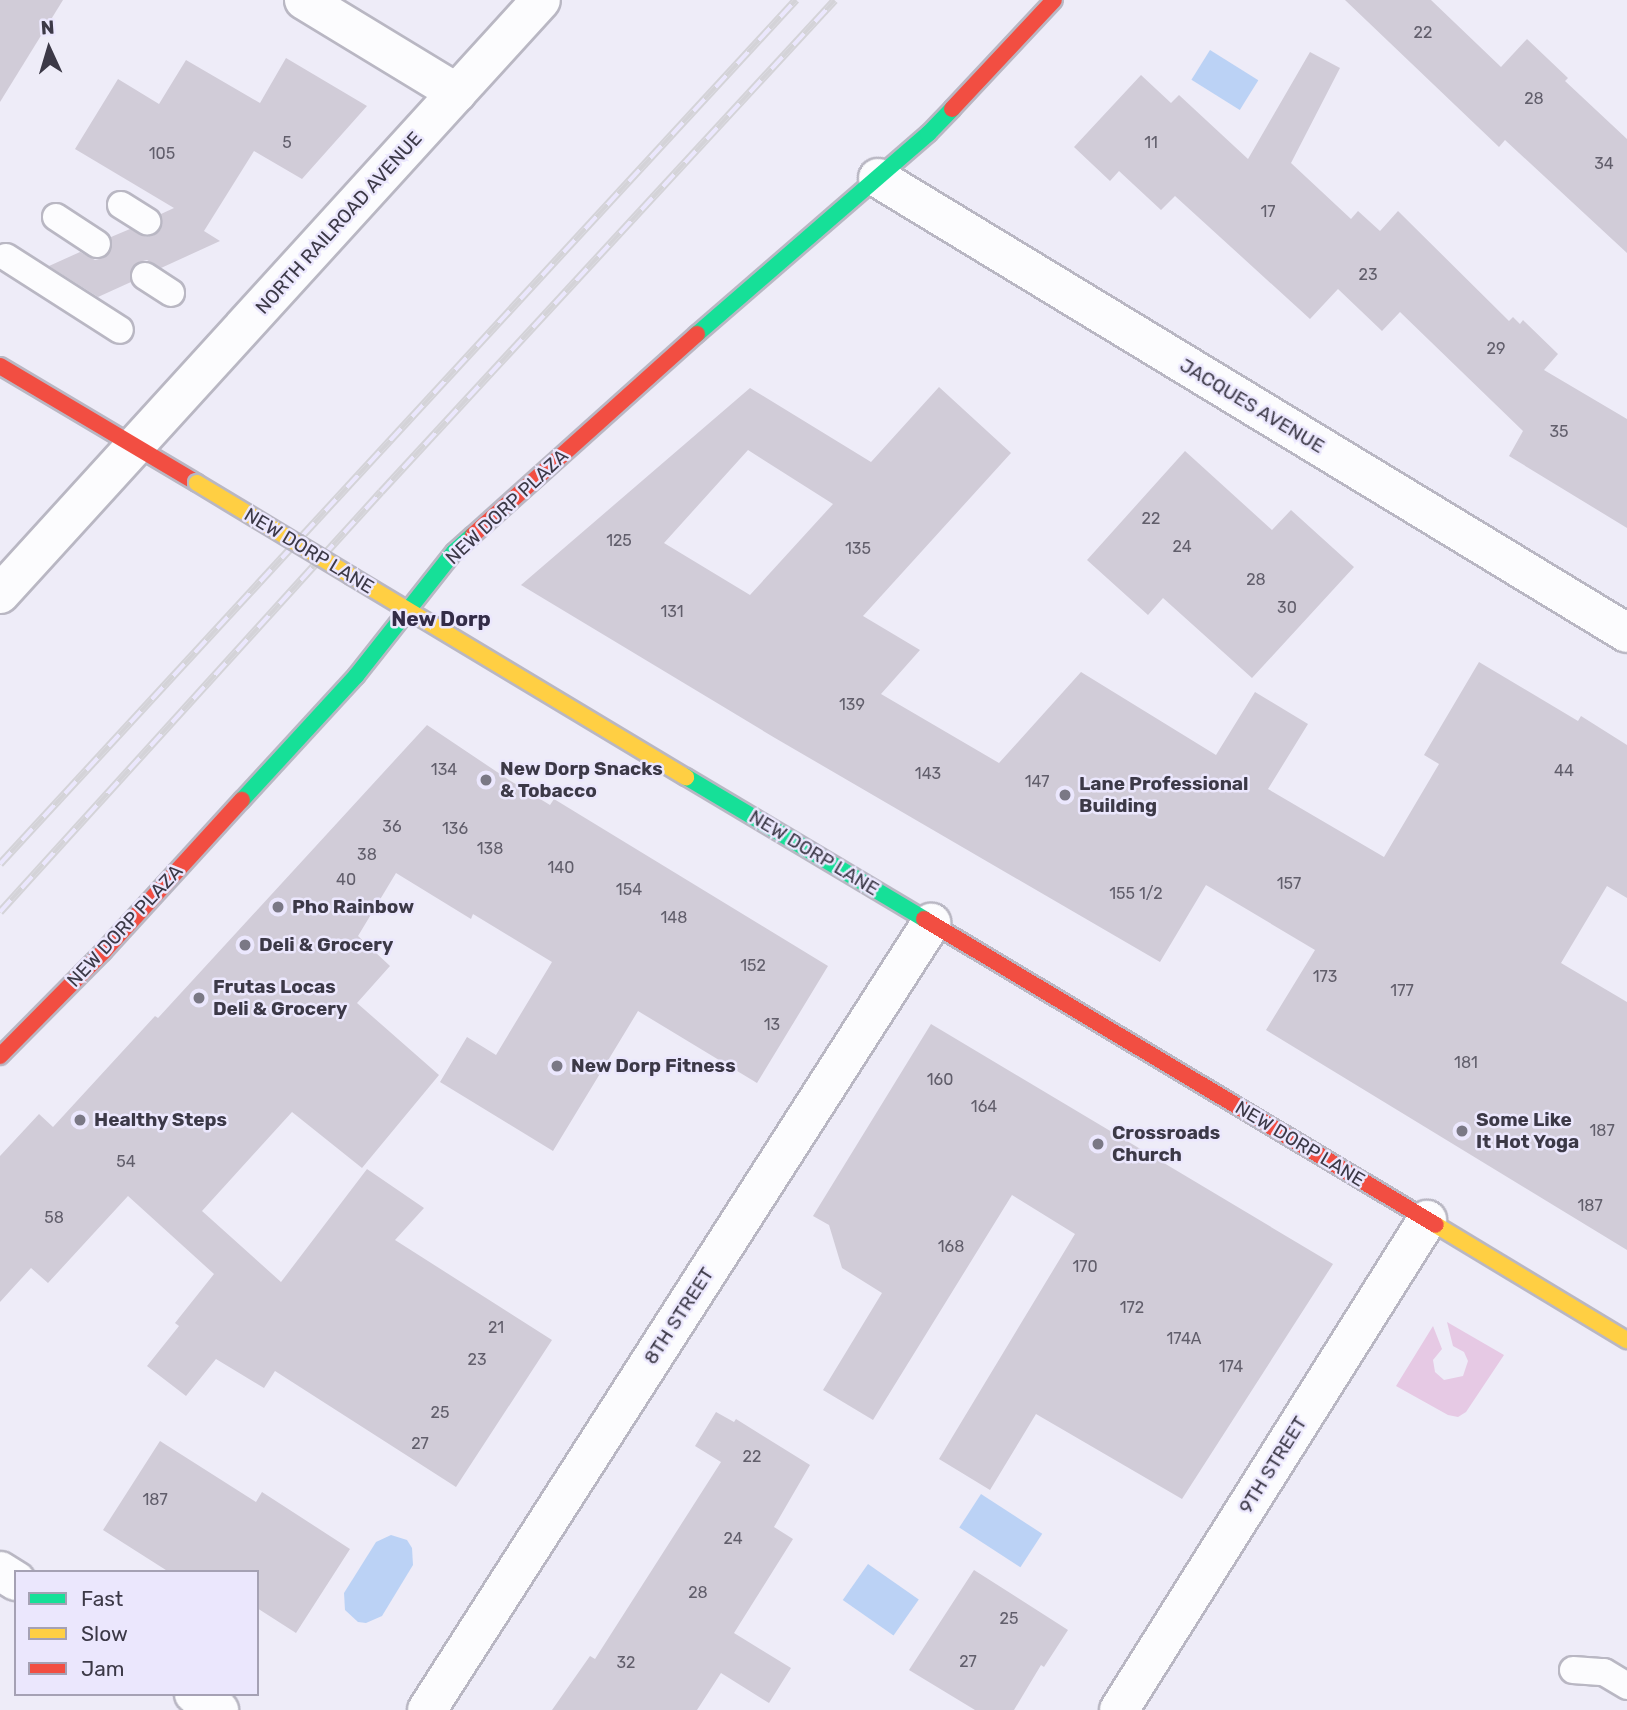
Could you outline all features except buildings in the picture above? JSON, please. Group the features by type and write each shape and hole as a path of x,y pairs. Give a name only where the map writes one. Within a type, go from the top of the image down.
{"street":[{"path":"304,0 457,93"},
{"name":"NORTH RAILROAD AVENUE","path":"137,447 541,0"},
{"name":"NEW DORP PLAZA","path":"0,1056 103,952 356,676 454,552 760,277 878,178 968,94 1054,0"},
{"name":"JACQUES AVENUE","path":"878,178 1627,633"},
{"name":"NEW DORP LANE","path":"0,366 1627,1340"},
{"path":"0,594 137,447"},
{"name":"8TH STREET","path":"427,1710 931,923"},
{"name":"9TH STREET","path":"1119,1710 1427,1220"},
{"path":"197,1696 219,1710"}],"lane":[{"path":"121,205 147,221"},
{"path":"56,217 97,244"},
{"path":"6,257 120,330"},
{"path":"145,276 171,293"},
{"path":"1573,1670 1604,1672 1627,1686"}],"shaded area":[{"path":"1447,1322 1504,1355 1466,1412 1458,1417 1448,1415 1396,1386 1433,1326 1442,1349 1433,1360 1435,1372 1444,1380 1463,1376 1468,1361 1464,1352 1453,1346"}],"water":[{"path":"1210,50 1258,80 1240,110 1191,80"},
{"path":"981,1494 1042,1534 1020,1567 959,1528"},
{"path":"391,1535 407,1540 412,1548 413,1565 382,1616 366,1623 358,1622 345,1610 344,1593 376,1542"},
{"path":"868,1564 919,1600 894,1636 843,1600"}],"railway":[{"path":"0,864 796,0"},
{"path":"0,912 381,492 835,0"}],"traffic: fast":[{"path":"697,334 928,134 952,109"},
{"path":"242,800 356,676 454,552 473,535"},
{"path":"686,777 924,919"}],"traffic: slow":[{"path":"197,483 351,576"},
{"path":"351,576 686,777"},
{"path":"1436,1225 1627,1340"}],"traffic: jam":[{"path":"952,109 1054,0"},
{"path":"473,535 697,334"},
{"path":"0,366 197,483"},
{"path":"0,1056 103,952 242,800"},
{"path":"924,919 1436,1225"}],"place":[{"name":"New Dorp Snacks & Tobacco","path":"486,780"},
{"name":"Lane Professional Building","path":"1065,795"},
{"name":"Pho Rainbow","path":"278,907"},
{"name":"Deli & Grocery","path":"245,945"},
{"name":"Frutas Locas Deli & Grocery","path":"199,998"},
{"name":"New Dorp Fitness","path":"557,1066"},
{"name":"Healthy Steps","path":"80,1120"},
{"name":"Some Like It Hot Yoga","path":"1462,1131"},
{"name":"Crossroads Church","path":"1098,1144"}],"district":[{"name":"New Dorp","path":"441,619"}]}
